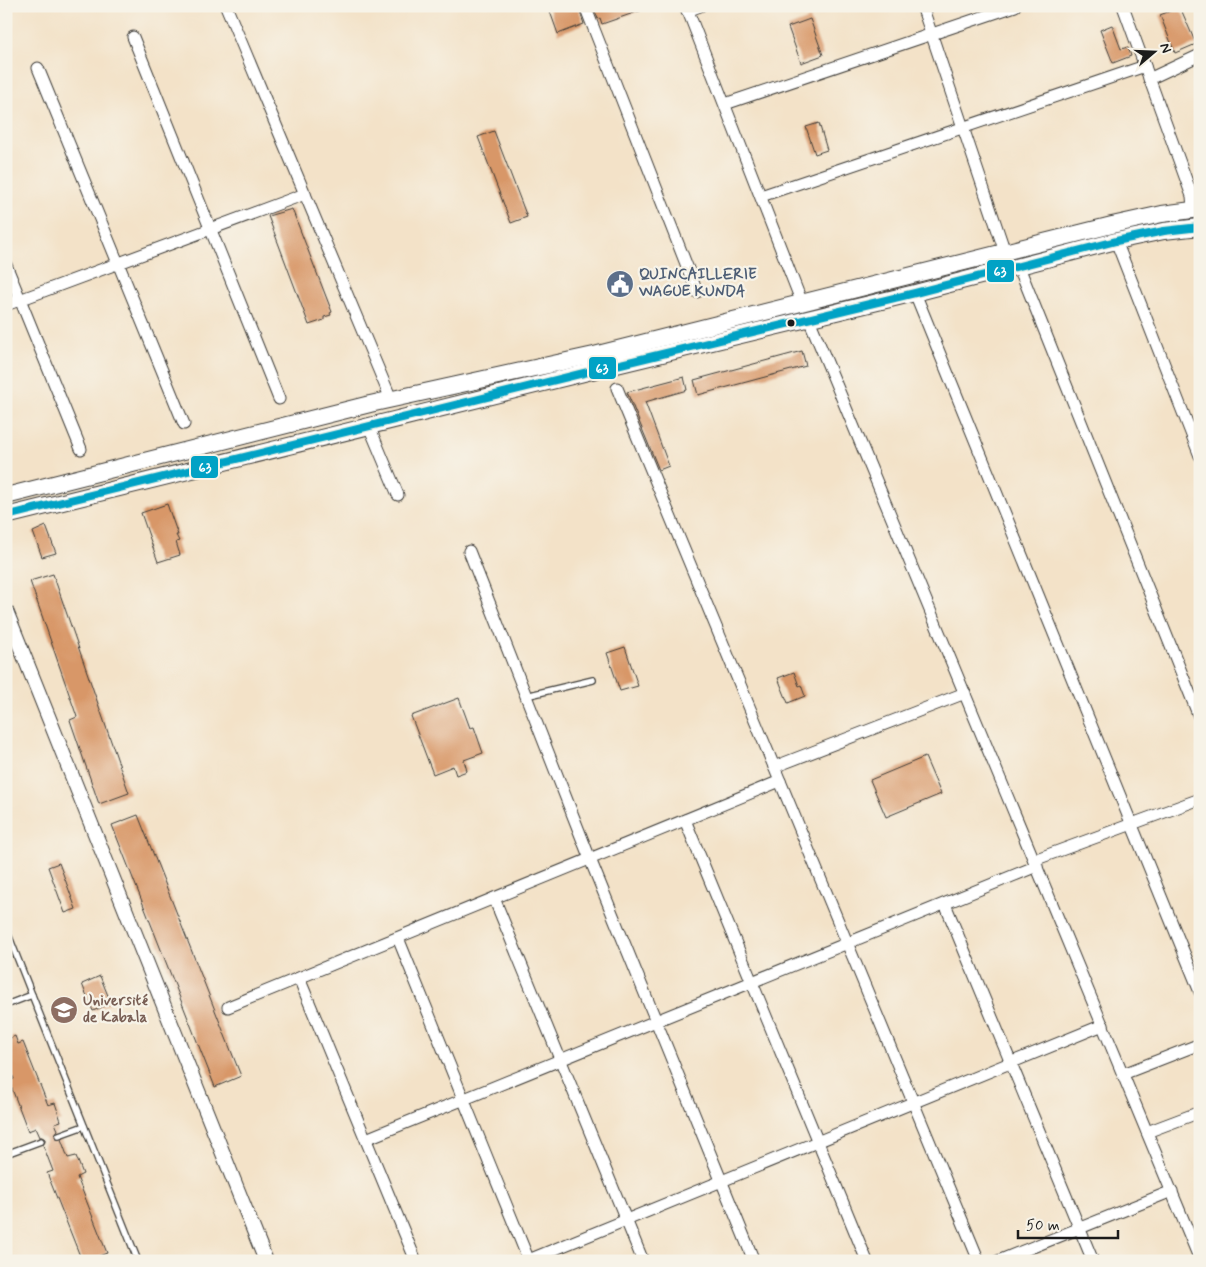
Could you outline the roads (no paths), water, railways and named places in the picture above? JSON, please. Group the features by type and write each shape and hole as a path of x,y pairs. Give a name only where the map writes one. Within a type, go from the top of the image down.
{"main road":[{"path":"6,496 391,399 594,354 802,303 1112,224 1196,209"},
{"path":"6,516 915,294 1116,241 1164,231 1200,227"}],"street":[{"path":"226,6 391,399"},
{"path":"586,6 697,292"},
{"path":"700,6 686,8 802,303"},
{"path":"922,6 1005,252"},
{"path":"725,104 1014,6"},
{"path":"1123,6 1196,209"},
{"path":"133,37 279,399"},
{"path":"1150,80 1200,55"},
{"path":"761,196 1145,66"},
{"path":"38,68 184,424"},
{"path":"6,304 305,194"},
{"path":"1116,241 1200,456"},
{"path":"6,265 81,449"},
{"path":"1019,268 1200,719"},
{"path":"915,294 1200,992"},
{"path":"809,319 1147,1132 1172,1191 1195,1236 1200,1260"},
{"path":"617,388 979,1261"},
{"path":"370,426 398,495"},
{"path":"469,551 590,859 754,1261"},
{"path":"6,611 266,1261"},
{"path":"774,766 965,693"},
{"path":"228,1007 780,781"},
{"path":"366,1140 945,904 1035,863 1200,799"},
{"path":"685,820 867,1261"},
{"path":"494,898 643,1261"},
{"path":"945,904 1093,1261"},
{"path":"398,938 528,1260 1103,1026"},
{"path":"299,978 416,1261"},
{"path":"1123,1074 1200,1044"},
{"path":"1147,1132 1200,1112"},
{"path":"998,1261 1172,1191"}],"lane":[{"path":"526,696 593,680"},
{"path":"6,929 138,1261"},
{"path":"6,1005 32,995"},
{"path":"59,1135 84,1126"},
{"path":"6,1154 41,1141"}],"place":[{"name":"QUINCAILLERIE WAGUE KUNDA","path":"620,284"},
{"name":"Université de Kabala","path":"64,1010"}]}
